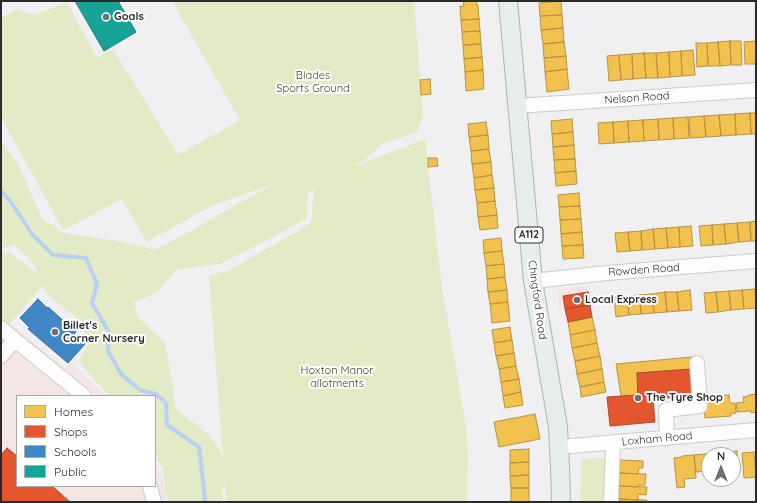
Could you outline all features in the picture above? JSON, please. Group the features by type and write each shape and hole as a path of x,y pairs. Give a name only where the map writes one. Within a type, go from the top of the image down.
{"main road":[{"name":"Chingford Road","path":"508,1 533,281 558,427 561,502"}],"street":[{"name":"Nelson Road","path":"517,106 756,90"},
{"name":"Rowden Road","path":"533,281 608,272 756,261"},
{"path":"1,328 83,395"},
{"path":"1,356 15,340"},
{"path":"667,438 666,410 700,406 697,363"},
{"name":"Loxham Road","path":"559,447 756,430"},
{"path":"611,502 613,443"},
{"path":"150,487 154,502"}],"shaded area":[{"path":"590,286 595,304 560,310 557,289"},
{"path":"10,323 65,368 70,362 106,395 16,395 16,487 156,487 156,463 167,491 166,502 1,502 1,334"}],"green space":[{"path":"172,1 414,1 423,115 417,132 382,144 365,160 356,166 425,139 442,289 466,426 468,454 467,502 226,502 225,483 222,489 223,502 168,502 162,467 156,458 156,395 109,395 79,361 88,344 79,320 48,295 43,285 1,334 1,252 10,253 38,274 31,260 14,245 1,249 1,141 19,165 42,219 64,233 125,242 155,250 276,183 209,207 147,242 122,199 63,230 1,117 1,18 16,9 34,15 67,2 97,58 113,49 178,155 240,120","holes":["314,189 311,223 228,271 209,275 223,459 219,449 208,434 175,408 174,393 165,343 137,316 134,302 157,293 176,270 220,264 307,218 308,193"]},
{"path":"609,457 608,502 580,502 581,459"}],"building: Homes":[{"path":"463,1 476,1 478,5 479,19 461,20 460,6 464,6"},
{"path":"561,1 562,15 540,16 539,3"},
{"path":"562,15 563,28 541,30 540,16"},
{"path":"479,19 480,31 462,32 461,20"},
{"path":"563,28 564,42 543,44 541,30"},
{"path":"480,31 481,44 463,45 462,32"},
{"path":"730,41 731,65 720,66 718,42"},
{"path":"730,41 741,41 742,65 731,65"},
{"path":"756,41 756,64 745,64 744,42"},
{"path":"564,42 566,56 544,58 543,44"},
{"path":"718,42 720,66 708,66 707,43"},
{"path":"696,43 707,43 708,66 697,67"},
{"path":"481,44 482,57 464,59 463,45"},
{"path":"693,50 695,75 682,76 681,51"},
{"path":"681,51 682,76 670,77 669,52"},
{"path":"669,52 670,77 658,78 656,53"},
{"path":"644,53 646,78 633,79 632,54"},
{"path":"644,53 656,53 658,78 646,78"},
{"path":"632,54 633,79 621,80 619,55"},
{"path":"619,55 621,80 609,81 607,56"},
{"path":"566,56 567,69 545,72 544,58"},
{"path":"482,57 483,70 465,72 464,59"},
{"path":"567,69 569,89 547,92 545,72"},
{"path":"483,70 484,89 466,91 465,72"},
{"path":"430,79 431,94 421,95 420,80"},
{"path":"750,113 756,113 756,134 751,134"},
{"path":"750,113 751,134 736,135 735,114"},
{"path":"735,114 736,135 721,136 719,115"},
{"path":"719,115 721,136 706,137 704,116"},
{"path":"704,116 706,137 690,138 689,117"},
{"path":"688,117 689,138 674,139 673,118"},
{"path":"673,118 674,139 659,140 658,119"},
{"path":"572,119 573,132 552,134 551,121"},
{"path":"658,119 659,140 644,141 643,120"},
{"path":"643,120 644,141 629,142 628,121"},
{"path":"628,121 629,142 614,143 613,122"},
{"path":"486,122 488,135 469,137 468,124"},
{"path":"613,122 614,143 599,144 598,123"},
{"path":"573,132 574,145 553,147 552,134"},
{"path":"488,135 489,149 471,151 469,137"},
{"path":"574,145 575,159 554,160 553,147"},
{"path":"489,149 491,162 472,164 471,151"},
{"path":"428,158 437,158 438,166 428,167"},
{"path":"575,159 576,171 555,173 554,160"},
{"path":"491,162 492,175 474,178 472,164"},
{"path":"576,171 577,184 556,186 555,173"},
{"path":"492,175 494,188 475,190 474,178"},
{"path":"494,188 495,201 477,203 475,190"},
{"path":"579,193 580,206 559,207 558,195"},
{"path":"495,201 497,215 478,217 477,203"},
{"path":"580,206 581,219 560,220 559,207"},
{"path":"497,215 498,228 480,230 478,217"},
{"path":"581,219 582,232 561,234 560,220"},
{"path":"756,221 756,241 751,241 750,222"},
{"path":"750,222 751,241 739,242 737,223"},
{"path":"737,223 739,242 726,244 724,224"},
{"path":"724,224 726,244 713,245 712,225"},
{"path":"712,225 713,245 701,246 699,226"},
{"path":"691,226 693,246 680,247 679,227"},
{"path":"679,227 680,247 668,248 666,228"},
{"path":"666,228 668,248 655,249 653,229"},
{"path":"653,229 655,249 642,250 641,231"},
{"path":"641,231 642,250 630,251 628,232"},
{"path":"582,232 583,245 562,246 561,234"},
{"path":"628,232 630,251 617,252 615,233"},
{"path":"501,238 502,251 484,253 483,240"},
{"path":"583,245 584,258 563,259 562,246"},
{"path":"502,251 504,264 486,266 484,253"},
{"path":"504,264 505,277 487,279 486,266"},
{"path":"505,277 507,290 488,292 487,279"},
{"path":"755,289 756,308 744,309 742,290"},
{"path":"507,290 508,302 490,304 488,292"},
{"path":"690,290 692,310 679,311 677,292"},
{"path":"742,290 744,309 731,310 729,291"},
{"path":"729,291 731,310 718,312 716,292"},
{"path":"665,292 677,292 679,311 667,312"},
{"path":"665,292 667,312 654,313 652,294"},
{"path":"716,292 718,312 706,313 704,293"},
{"path":"652,294 654,313 641,314 640,295"},
{"path":"640,295 641,314 629,315 627,296"},
{"path":"627,296 629,315 616,317 614,297"},
{"path":"508,302 510,321 492,323 490,304"},
{"path":"592,317 595,330 570,335 568,322"},
{"path":"510,327 512,340 494,343 492,330"},
{"path":"595,330 597,343 572,348 570,335"},
{"path":"512,340 514,353 496,356 494,343"},
{"path":"597,343 600,356 575,361 572,348"},
{"path":"514,353 516,366 499,369 496,356"},
{"path":"600,356 602,369 577,374 575,361"},
{"path":"692,357 693,369 637,373 638,395 621,396 616,364"},
{"path":"516,366 519,379 501,382 499,369"},
{"path":"602,369 604,382 580,387 577,374"},
{"path":"519,379 521,392 503,396 501,382"},
{"path":"604,382 606,392 581,397 580,387"},
{"path":"521,392 523,405 505,408 503,396"},
{"path":"756,394 756,412 737,412 736,403 744,402 743,397"},
{"path":"729,395 730,403 735,403 736,413 731,414 731,416 705,418 703,397"},
{"path":"535,414 540,439 499,447 494,422"},
{"path":"529,449 529,462 510,463 510,450"},
{"path":"754,452 756,477 744,478 742,453"},
{"path":"701,454 701,472 696,472 694,455"},
{"path":"694,455 696,478 684,479 685,487 677,488 674,458"},
{"path":"620,460 643,461 643,468 639,468 638,474 619,473"},
{"path":"529,462 529,475 510,476 510,463"},
{"path":"619,473 646,474 645,485 638,485 638,487 619,486"},
{"path":"529,475 529,488 511,488 510,476"},
{"path":"619,486 647,487 646,495 638,494 638,500 619,499"},
{"path":"511,488 529,488 529,502 511,502"},
{"path":"619,499 647,500 647,502 619,502"}],"building: Shops":[{"name":"Local Express","path":"588,292 590,305 565,309 563,296"},
{"path":"590,305 592,317 568,322 565,309"},
{"name":"The Tyre Shop","path":"692,369 695,396 653,399 655,422 610,426 607,397 638,395 637,373"},
{"path":"7,448 16,455 16,487 53,487 70,502 1,502 1,455"}],"building: Schools":[{"path":"38,299 76,332 74,334 85,344 68,363 28,329 30,328 20,318"}],"building: Public":[{"name":"Goals","path":"75,1 118,1 136,32 104,51"}],"waterway":[{"path":"1,191 11,202 32,234 53,255 86,258 97,284 92,303 109,332 108,351 121,374 140,390 156,394 166,403 167,425 199,447 205,498 204,502"}],"place":[{"name":"Goals","path":"106,17"},
{"name":"Local Express","path":"577,300"},
{"name":"Billet's Corner Nursery","path":"55,332"},
{"name":"The Tyre Shop","path":"638,398"}],"park label":[{"name":"Blades Sports Ground","path":"313,82"},
{"name":"Hoxton Manor allotments","path":"337,377"}]}
